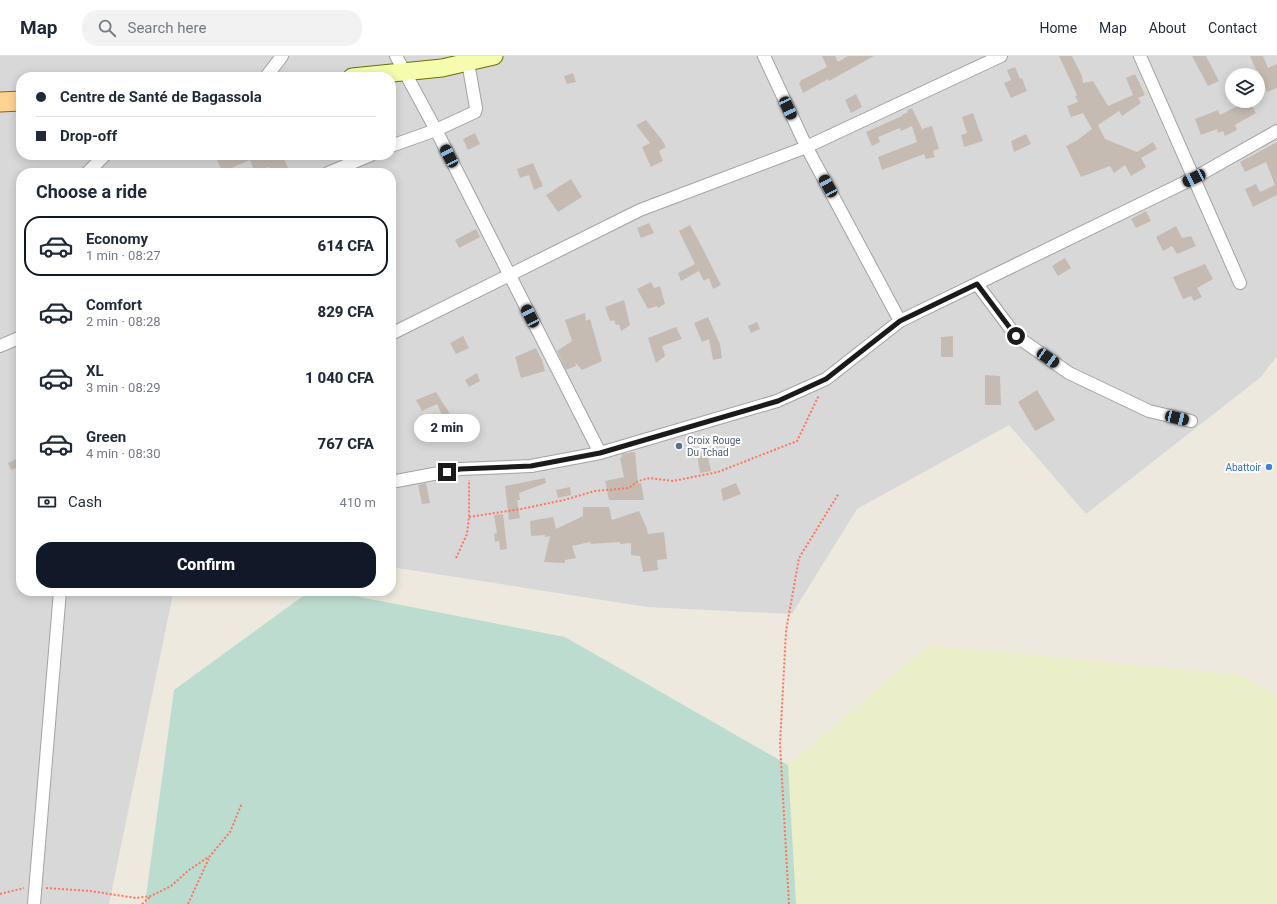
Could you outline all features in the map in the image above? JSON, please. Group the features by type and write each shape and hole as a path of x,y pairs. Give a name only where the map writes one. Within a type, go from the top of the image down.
{"main road":[{"path":"396,73 442,68 494,56"},
{"path":"0,102 16,101"}],"street":[{"path":"270,72 282,56"},
{"path":"396,56 436,130 600,453"},
{"path":"764,56 806,146 900,321"},
{"path":"396,332 640,210 806,146 1001,56"},
{"path":"1140,56 1240,283"},
{"path":"396,144 436,130 475,112 476,108 468,62"},
{"path":"396,481 460,469 531,466 600,453 778,401 826,379 900,321 1194,178 1277,131"},
{"path":"92,168 100,160"},
{"path":"340,168 359,160"},
{"path":"977,284 1016,336 1070,373 1149,411 1191,421"},
{"path":"0,346 16,339"},
{"path":"34,904 60,596"}],"path":[{"path":"470,517 521,509 564,500 595,491 629,488 638,481 650,478 673,481 718,472 797,441 826,379"},
{"path":"456,558 467,534 470,517 468,469"},
{"path":"789,904 780,744 786,631 799,558 839,493"},
{"path":"188,904 210,856 230,832 242,803"},
{"path":"142,904 151,896 171,886 189,870 210,856"},
{"path":"0,894 36,886 49,889 90,891 136,898 151,896"}],"shaded area":[{"path":"0,56 1277,56 1277,356 1261,377 1086,514 1009,425 857,509 792,614 647,607 396,568 396,168 16,168 16,596 173,596 109,904 0,904"}],"green space":[{"path":"303,596 355,596 565,637 788,765 796,904 145,904 174,690"},
{"path":"929,645 1241,675 1277,696 1277,904 796,904 788,765"}],"building":[{"path":"822,56 835,56 838,62 848,56 874,56 829,81 828,79 803,93 799,83 801,82 800,81 827,67"},
{"path":"1059,56 1072,56 1082,76 1083,83 1093,81 1108,106 1133,95 1126,78 1135,74 1145,95 1138,98 1141,103 1122,116 1119,111 1098,125 1105,139 1137,152 1153,142 1157,149 1141,158 1146,167 1131,176 1125,165 1114,173 1110,166 1081,177 1066,146 1076,141 1092,129 1083,113 1071,117 1067,106 1078,102 1075,96 1077,95"},
{"path":"1192,56 1206,56 1219,81 1208,86"},
{"path":"1250,56 1263,56 1268,68 1277,64 1277,88 1267,92 1265,87 1265,68 1255,68"},
{"path":"1015,67 1020,79 1022,78 1027,91 1011,98 1004,83 1011,80 1007,70"},
{"path":"573,73 576,82 567,84 564,76"},
{"path":"856,94 862,107 851,113 845,100"},
{"path":"912,108 922,129 932,126 939,149 933,151 935,157 926,159 924,154 882,170 878,157 917,142 912,126 901,131 900,128 878,137 880,142 872,146 866,132 902,116 908,112 907,110"},
{"path":"1234,108 1253,108 1256,113 1235,125 1237,130 1225,136 1223,131 1218,133 1217,129 1201,135 1195,119 1218,110 1220,115"},
{"path":"973,113 983,141 964,147 961,135 967,133 962,117"},
{"path":"646,120 666,147 659,151 663,161 651,167 642,147 650,143 636,125"},
{"path":"475,133 480,144 468,150 463,139"},
{"path":"1026,134 1031,144 1014,152 1011,141"},
{"path":"1277,142 1277,195 1253,207 1245,189 1256,184 1260,192 1275,185 1266,162 1245,172 1240,162"},
{"path":"217,160 250,160 231,168 220,168"},
{"path":"250,160 284,160 288,168 269,167 253,168"},
{"path":"533,163 543,186 534,190 529,175 520,178 517,169"},
{"path":"571,179 582,197 558,212 546,195"},
{"path":"1146,211 1151,221 1136,228 1131,219"},
{"path":"649,223 654,233 641,238 637,228"},
{"path":"690,225 721,285 713,289 709,278 704,281 699,271 681,281 678,273 695,264 679,231"},
{"path":"1176,226 1182,238 1191,236 1196,246 1177,254 1172,246 1163,251 1156,237"},
{"path":"476,229 480,237 459,248 455,240"},
{"path":"1065,258 1071,268 1058,276 1052,266"},
{"path":"1205,264 1213,279 1197,288 1202,297 1194,301 1191,296 1183,299 1173,277"},
{"path":"651,282 654,288 660,286 665,304 658,308 657,306 648,309 637,289"},
{"path":"624,300 630,325 621,331 619,324 616,325 614,320 610,321 605,307"},
{"path":"585,313 586,321 590,319 602,361 582,370 575,362 576,366 566,370 557,351 572,341 565,320"},
{"path":"708,317 720,344 722,358 713,360 709,339 702,342 694,323"},
{"path":"757,322 760,329 751,333 748,326"},
{"path":"676,327 682,339 662,346 665,356 656,363 648,338"},
{"path":"463,336 469,348 456,354 450,343"},
{"path":"953,336 953,357 941,357 941,337"},
{"path":"536,348 542,360 545,371 521,378 515,357"},
{"path":"477,373 480,381 469,387 465,380"},
{"path":"985,375 1000,376 1001,405 985,405"},
{"path":"1037,390 1055,420 1035,431 1018,402"},
{"path":"436,392 457,425 448,429 437,404 422,411 416,400"},
{"path":"635,452 638,483 641,483 644,500 609,500 605,481 624,477 620,458 622,457 622,454"},
{"path":"707,452 711,471 700,473 697,454"},
{"path":"16,459 16,468 11,470 8,463"},
{"path":"545,478 546,483 519,493 520,500 517,500 520,518 509,520 505,486"},
{"path":"426,483 430,503 422,504 418,485"},
{"path":"736,483 741,494 723,501 721,489"},
{"path":"570,487 571,495 558,498 556,490"},
{"path":"583,507 609,507 612,520 639,511 648,534 664,532 667,559 657,560 658,570 643,572 640,556 631,555 631,543 620,544 620,542 591,544 590,542 572,546 576,558 565,560 565,563 544,562 550,536 531,536 530,521 553,517 556,529 583,516"},
{"path":"503,514 507,549 500,550 499,541 495,542 494,534 497,533 494,515"}],"place":[{"name":"Croix Rouge Du Tchad","path":"679,446"},
{"name":"Abattoir","path":"1269,467"}],"route":[{"path":"447,472 460,469 531,466 600,453 778,401 826,379 900,321 977,284 1016,336"}]}
